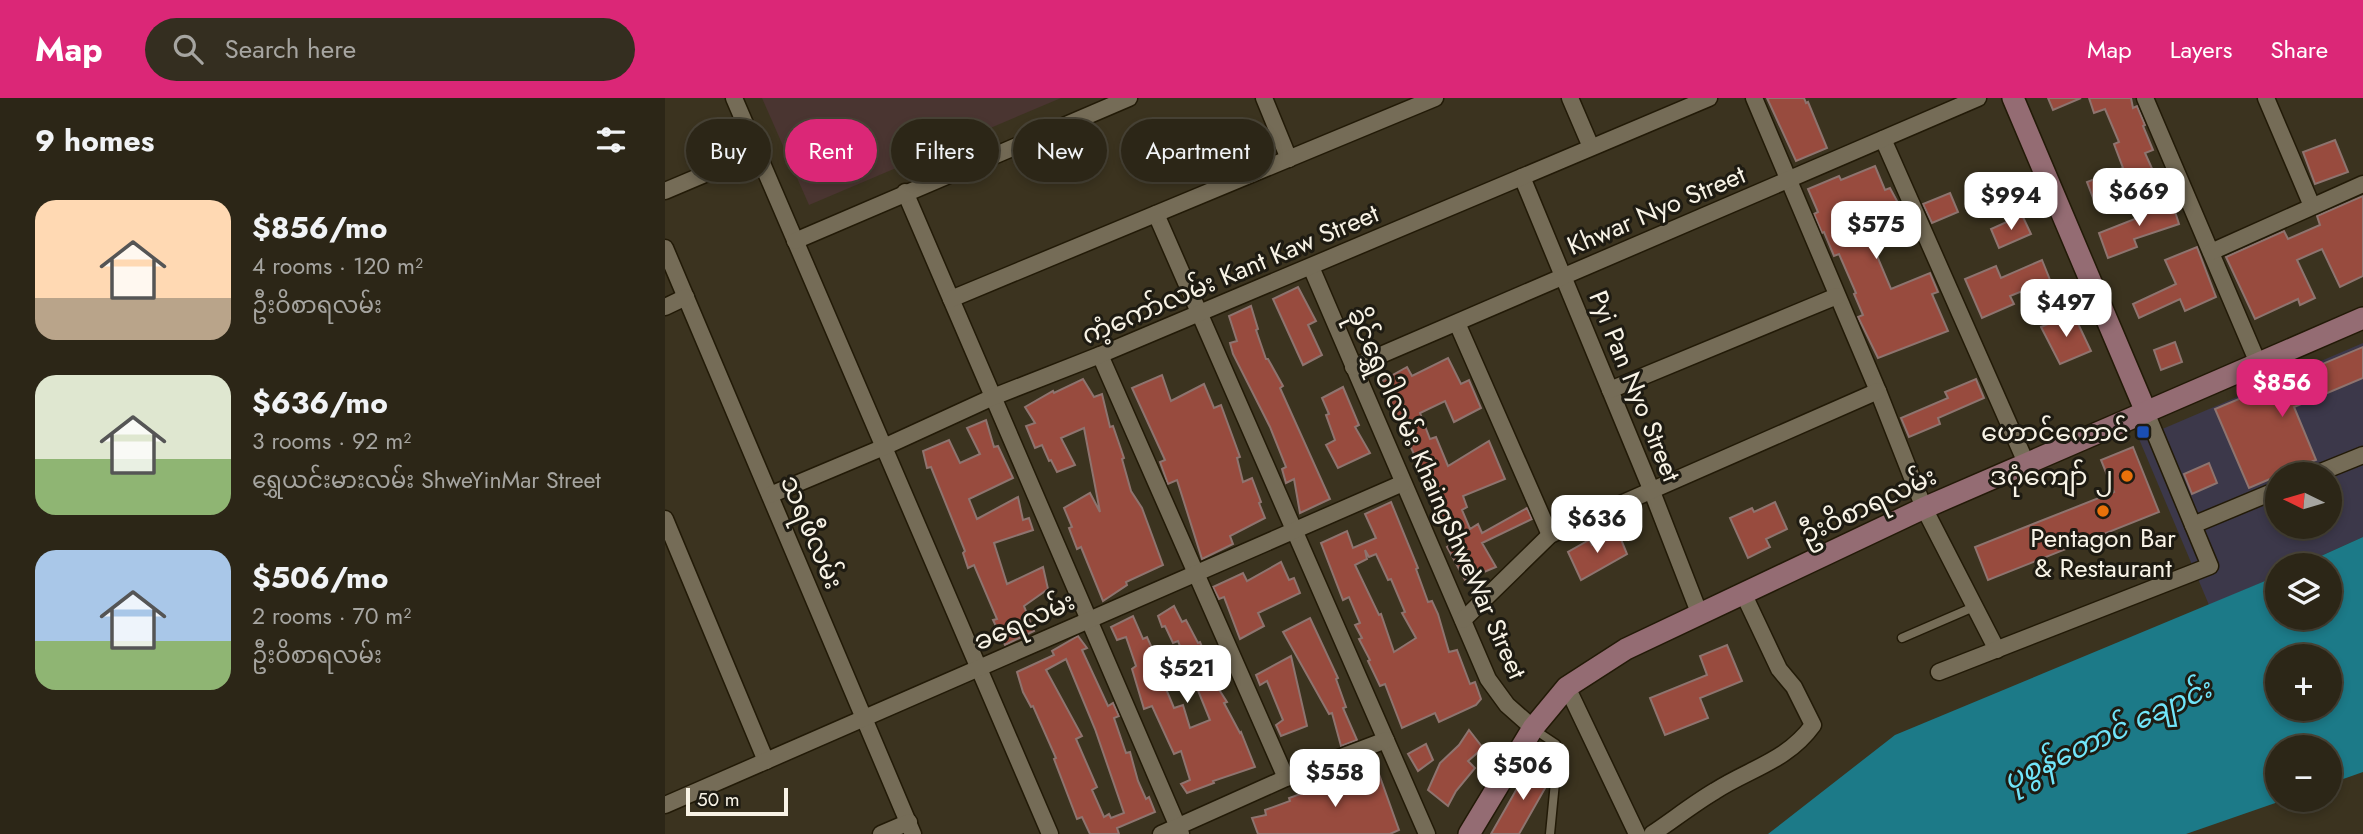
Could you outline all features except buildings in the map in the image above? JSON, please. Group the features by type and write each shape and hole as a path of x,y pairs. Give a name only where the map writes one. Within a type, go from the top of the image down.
{"main road":[{"path":"2013,98 2145,412"},
{"name":"ဦးဝိစာရလမ်း","path":"1469,834 1533,728 1567,687 1626,649 1924,508 2363,318"}],"street":[{"path":"734,98 743,119"},
{"path":"795,241 1129,98"},
{"path":"1264,98 1289,159"},
{"path":"951,299 1436,98"},
{"path":"1570,98 1591,147"},
{"name":"ကံ့ကော်လမ်း Kant Kaw Street","path":"770,495 993,397 1311,267 1709,98"},
{"path":"1753,98 1878,391 1924,508 1997,650"},
{"name":"Khwar Nyo Street","path":"1353,367 1978,98"},
{"path":"2145,98 2258,363"},
{"path":"2266,98 2312,206"},
{"path":"1884,139 2027,465"},
{"name":"Pyi Pan Nyo Street","path":"1522,177 1700,615"},
{"path":"665,191 686,182"},
{"path":"770,182 1050,834"},
{"path":"2211,252 2363,184"},
{"path":"905,192 1180,830"},
{"path":"1156,214 1427,834"},
{"name":"သရဖီလမ်း","path":"665,248 911,828"},
{"name":"ခိုင်ရွှေဝါလမ်း KhaingShweWar Street","path":"1311,267 1488,679 1507,705 1533,728"},
{"path":"1610,390 1837,296"},
{"path":"665,307 686,297"},
{"path":"1457,323 1550,534"},
{"path":"1100,355 1286,778"},
{"path":"1463,620 1550,534 1878,391"},
{"path":"1938,672 2210,566 2145,412"},
{"path":"2342,463 2363,455"},
{"name":"ခရေလမ်း","path":"666,802 1403,483"},
{"path":"2193,525 2265,495"},
{"path":"665,519 766,761"},
{"path":"1652,834 1716,790 1789,751 1801,741 1812,725 1794,687 1779,669 1744,595"},
{"path":"1567,687 1637,834"},
{"path":"1161,834 1180,830 1286,778 1386,740"},
{"path":"881,834 911,828"}],"lane":[{"path":"1902,638 1976,606"},
{"path":"1533,728 1556,744 1558,751 1550,834"}],"shaded area":[{"path":"762,98 1061,98 999,124 999,119 891,119 891,170 877,176 877,119 785,119 785,150"},
{"path":"799,182 863,182 809,205"},
{"path":"2363,343 2363,537 2328,553 2265,553 2265,581 2209,605 2139,439"}],"water":[{"name":"ပုစွန်တောင် ချောင်း","path":"2363,537 2363,772 2342,779 2342,735 2265,735 2265,807 2186,834 1768,834 1895,735 2265,581 2265,630 2342,630 2342,553 2328,553"}],"place":[{"name":"ဟောင်ကောင်","path":"2143,432"},
{"name":"ဒဂုံကျော် ၂","path":"2127,476"},
{"name":"Pentagon Bar & Restaurant","path":"2103,511"}]}
